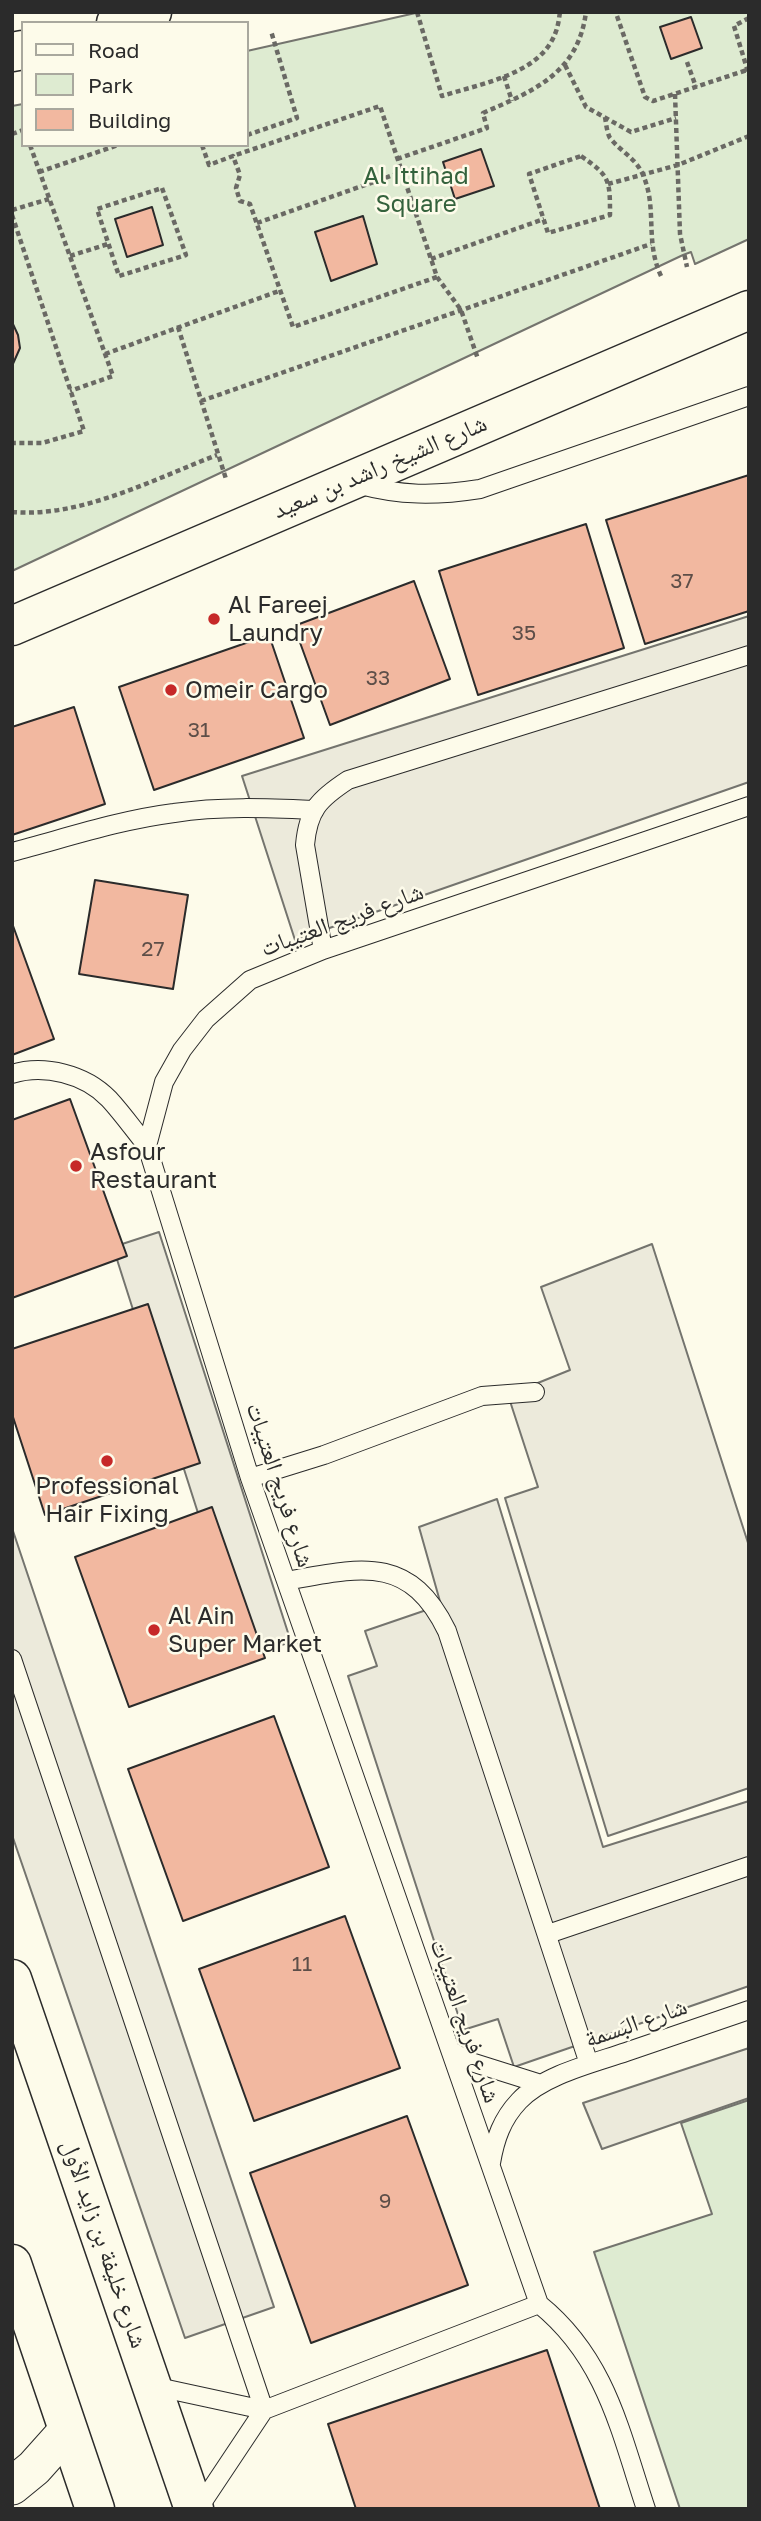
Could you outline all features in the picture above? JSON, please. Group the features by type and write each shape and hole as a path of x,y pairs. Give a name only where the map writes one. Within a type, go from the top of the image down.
{"main road":[{"path":"123,21 152,12"},
{"name":"شارع الشيخ راشد بن سعيد","path":"12,626 749,310"},
{"name":"شارع خليفة بن زايد الأول","path":"12,1979 196,2509"},
{"path":"12,2264 32,2345 68,2430 95,2509"}],"street":[{"path":"12,2487 34,2468 68,2430"}],"lane":[{"path":"347,481 413,495 480,489 749,396"},
{"path":"323,950 305,845 313,810 325,795 348,780 749,655"},
{"name":"شارع فريج العتيبات","path":"646,2509 609,2398 595,2369 557,2319 539,2304 250,1478 147,1146 164,1082 182,1050 206,1019 250,980 323,950 749,806"},
{"path":"12,852 175,812 233,808 313,810"},
{"path":"12,1074 25,1070 55,1071 83,1080 107,1097 147,1146"},
{"path":"250,1478 324,1455 482,1396 535,1392"},
{"path":"286,1581 368,1569 393,1574 424,1595 437,1611 447,1631 589,2064"},
{"path":"12,1658 264,2410"},
{"path":"548,1934 749,1866"},
{"name":"شارع البَسمة","path":"491,2168 495,2143 504,2119 520,2099 541,2084 589,2064 749,2010"},
{"path":"450,2050 468,2061 541,2084"},
{"path":"153,2386 264,2410 539,2304"},
{"path":"196,2509 264,2410"}],"path":[{"path":"417,12 442,96 529,65 555,36 560,12"},
{"path":"397,159 487,128 483,113 528,94 546,83 565,65 575,46 586,12"},
{"path":"617,16 645,97 653,101 748,72 734,26 749,18"},
{"path":"248,135 297,118 271,31"},
{"path":"687,62 696,87"},
{"path":"565,65 586,107 631,132 676,118"},
{"path":"504,76 512,100"},
{"path":"675,94 680,234 687,267"},
{"path":"203,147 209,165 380,106 437,277 461,310 478,359"},
{"path":"605,117 609,137 632,157 643,175 652,204 651,244 662,278"},
{"path":"608,184 678,165 749,136"},
{"path":"31,147 113,376 71,391"},
{"path":"39,172 112,147"},
{"path":"233,156 240,175 236,188 240,201 250,204 293,327 437,277"},
{"path":"580,156 604,171 608,184 610,215 548,233 544,219 529,174 580,156"},
{"path":"257,223 402,172"},
{"path":"162,188 186,255 119,276 108,244 97,209 162,188"},
{"path":"12,210 49,199"},
{"path":"12,215 84,431 42,443 12,443"},
{"path":"431,259 544,219"},
{"path":"70,256 108,244"},
{"path":"201,401 651,244"},
{"path":"105,354 279,291"},
{"path":"178,327 226,479"},
{"path":"12,512 28,514 67,510 218,455"}],"green space":[{"name":"Al Ittihad Square","path":"420,12 749,12 749,239 695,264 691,252 683,255 12,571 12,106 21,104 21,147 248,147 248,51"},
{"path":"749,2100 749,2509 680,2509 594,2252 712,2214 681,2123"}],"shaded area":[{"path":"749,616 749,782 295,940 242,776"},
{"path":"159,1232 291,1642 244,1657 113,1247"},
{"path":"652,1244 749,1546 749,1788 608,1836 505,1498 538,1487 508,1395 570,1370 541,1287"},
{"path":"497,1499 603,1847 749,1801 749,1986 514,2067 498,2019 463,2030 348,1676 377,1666 365,1631 441,1605 419,1527"},
{"path":"12,1528 274,2307 185,2338 12,1835"},
{"path":"749,2048 749,2098 602,2149 583,2103"}],"building":[{"path":"691,17 702,48 671,59 660,27"},
{"path":"481,149 494,186 455,199 443,162"},
{"path":"152,207 163,245 127,257 115,219"},
{"path":"363,216 377,264 331,281 315,232"},
{"path":"12,322 20,348 12,366"},
{"path":"749,475 749,611 645,644 606,520"},
{"path":"586,524 624,648 478,695 439,571"},
{"path":"414,581 450,679 330,725 294,626"},
{"path":"269,635 304,738 154,790 119,687"},
{"path":"74,707 105,804 12,835 12,727"},
{"path":"95,880 188,895 173,989 79,974"},
{"path":"12,923 54,1039 12,1055"},
{"path":"70,1099 127,1256 12,1298 12,1120"},
{"path":"148,1304 200,1463 45,1515 12,1414 12,1349"},
{"path":"212,1507 265,1658 129,1707 75,1557"},
{"path":"274,1716 329,1867 183,1921 128,1769"},
{"path":"345,1916 400,2068 254,2121 199,1969"},
{"path":"407,2116 468,2285 311,2343 250,2173"},
{"path":"547,2350 600,2509 356,2509 328,2424"}],"place":[{"name":"Al Fareej Laundry","path":"214,619"},
{"name":"Omeir Cargo","path":"171,690"},
{"name":"Asfour Restaurant","path":"76,1166"},
{"name":"Professional Hair Fixing","path":"107,1461"},
{"name":"Al Ain Super Market","path":"154,1630"}]}
